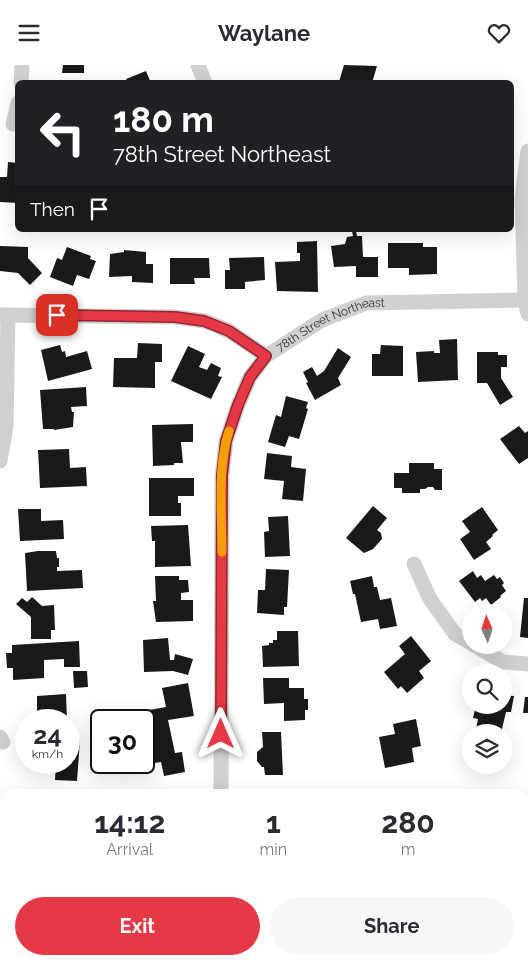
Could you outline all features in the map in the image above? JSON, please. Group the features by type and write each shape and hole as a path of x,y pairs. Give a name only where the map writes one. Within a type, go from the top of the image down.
{"street":[{"path":"21,80 22,65"},
{"path":"198,65 203,80"},
{"path":"13,124 15,116"},
{"path":"526,307 522,197 528,151"},
{"name":"78th Street Northeast","path":"4,315 175,317 204,321 229,331 266,356 322,320 366,303 526,307"},
{"path":"0,461 6,427 4,315"},
{"path":"221,789 222,475 226,441 238,405 250,377 266,356"},
{"path":"414,564 430,599 450,627 462,638"},
{"path":"489,654 502,662 528,664"}],"building":[{"path":"63,65 84,65 84,73 62,73"},
{"path":"344,65 377,66 373,80 340,80"},
{"path":"146,71 150,80 126,80"},
{"path":"8,162 15,163 15,203 0,202 0,177 7,177"},
{"path":"352,232 356,232 357,236 362,236 363,257 378,257 378,277 356,277 356,266 334,267 331,246 345,244 347,237 353,236"},
{"path":"317,241 318,292 277,291 275,262 300,261 300,253 297,253 297,242"},
{"path":"388,243 423,243 423,247 437,247 437,274 409,275 409,268 388,268"},
{"path":"0,246 28,247 28,258 42,273 30,285 18,273 0,271"},
{"path":"67,247 91,256 90,259 96,261 89,279 77,275 73,286 50,277 57,258 62,260"},
{"path":"124,250 146,252 146,264 153,264 153,283 132,282 132,276 109,277 110,254 124,252"},
{"path":"264,257 265,280 245,282 245,289 225,289 225,270 230,270 229,258"},
{"path":"170,258 209,258 210,278 194,278 195,284 170,284"},
{"path":"457,339 458,380 418,382 416,352 434,351 434,353 440,353 439,340"},
{"path":"138,343 162,344 162,362 155,362 155,388 113,387 114,358 137,358"},
{"path":"60,345 62,352 65,351 66,357 87,351 92,369 48,381 41,350"},
{"path":"381,345 403,346 403,376 372,376 372,354 380,354"},
{"path":"188,346 205,354 199,367 207,370 211,363 221,368 218,376 222,377 211,399 171,381"},
{"path":"338,348 351,357 338,378 341,385 315,400 306,383 308,382 303,372 312,367 317,376 324,371"},
{"path":"477,352 498,352 498,355 507,355 507,367 501,367 501,378 513,397 500,405 487,383 477,383"},
{"path":"86,387 87,406 71,407 72,412 74,412 73,427 54,430 43,429 40,390"},
{"path":"286,396 308,402 306,408 308,409 299,439 289,436 285,447 268,442 276,415 281,417"},
{"path":"193,424 193,442 181,442 183,463 153,466 152,425"},
{"path":"519,426 525,433 528,431 528,458 519,464 500,439"},
{"path":"69,449 70,468 86,467 87,486 40,488 38,450"},
{"path":"267,453 292,456 291,467 306,469 303,501 282,499 284,481 264,479"},
{"path":"409,463 434,463 434,469 442,469 442,490 428,487 420,489 420,493 402,493 402,488 394,488 394,473 409,473"},
{"path":"149,478 194,478 194,496 178,496 178,503 181,503 181,516 149,516"},
{"path":"373,506 387,518 377,530 381,533 382,539 373,549 364,553 346,538"},
{"path":"482,507 498,530 486,542 491,549 474,560 460,539 470,532 462,521"},
{"path":"18,509 41,509 41,521 63,520 64,539 20,541"},
{"path":"288,516 290,556 265,557 264,532 269,531 268,517"},
{"path":"188,525 191,566 155,567 155,541 152,541 151,526"},
{"path":"56,551 57,558 59,558 57,571 82,570 83,588 27,591 25,553"},
{"path":"266,569 289,570 287,607 284,607 284,615 257,613 258,590 265,590"},
{"path":"473,571 477,578 481,575 485,581 494,575 497,579 500,577 506,591 492,604 486,598 482,601 480,598 475,602 459,581"},
{"path":"155,576 179,576 179,580 188,580 189,592 181,593 181,600 193,600 193,621 156,622 153,601 156,601"},
{"path":"372,576 374,587 377,587 380,600 391,598 397,626 380,629 378,619 361,622 350,581"},
{"path":"32,597 42,606 54,605 55,630 51,630 51,639 31,639 31,617 16,604 22,598 27,602"},
{"path":"524,598 528,598 528,638 520,637"},
{"path":"277,631 298,631 299,666 263,667 262,646 269,645 269,643 273,643 273,640 277,640"},
{"path":"411,636 431,661 419,671 424,678 407,693 401,686 398,689 384,672 405,654 399,646"},
{"path":"168,638 170,660 174,660 175,654 193,659 188,675 173,671 144,672 143,640"},
{"path":"79,641 80,667 64,667 64,659 44,660 44,678 13,680 13,668 7,668 6,653 12,653 12,645"},
{"path":"73,671 87,671 88,687 74,688"},
{"path":"263,678 289,678 289,688 304,688 304,699 308,699 308,710 305,710 305,720 284,721 284,703 264,704"},
{"path":"188,683 194,716 168,720 175,753 182,752 185,772 164,776 161,762 155,763 155,709 166,707 162,688"},
{"path":"66,694 67,709 37,709 37,696"},
{"path":"525,697 528,697 528,713 523,713"},
{"path":"474,714 506,714 503,724 477,724 478,719 473,718"},
{"path":"416,719 421,746 412,748 414,762 385,768 379,737 395,734 393,724"},
{"path":"262,732 281,732 283,775 265,775 264,767 257,761 257,752 263,747"},
{"path":"55,774 78,774 77,781 55,780"}],"slow traffic":[{"path":"222,552 222,475 229,431"}],"route":[{"path":"57,315 175,317 204,321 229,331 266,356 250,377 226,441 222,475 221,734"}]}
